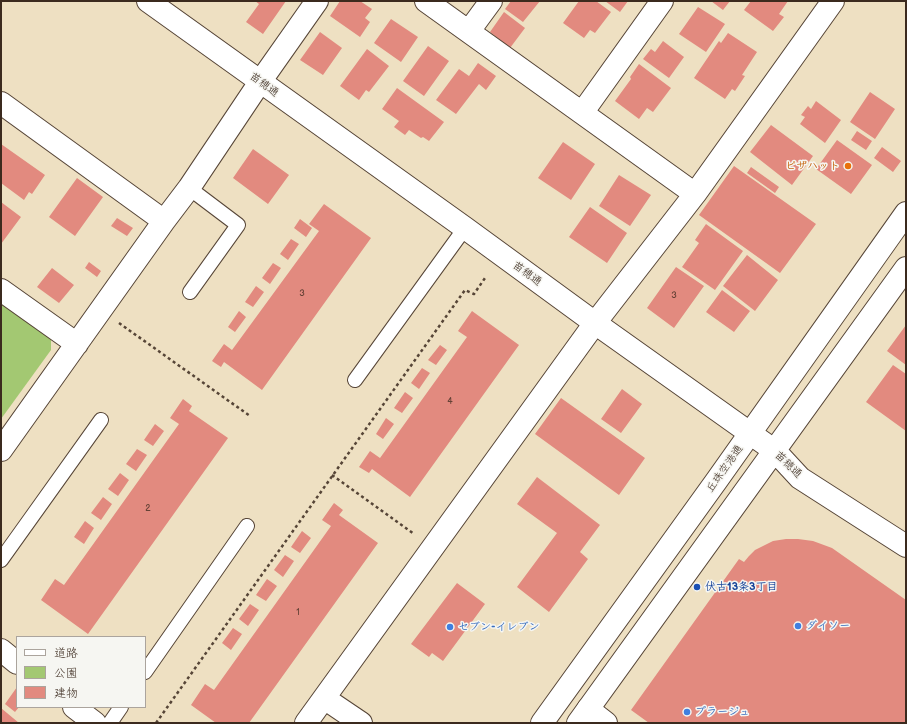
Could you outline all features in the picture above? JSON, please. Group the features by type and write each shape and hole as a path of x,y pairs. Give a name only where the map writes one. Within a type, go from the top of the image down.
{"street":[{"name":"苗穂通","path":"148,1 775,451 800,478 906,546"},
{"path":"1,450 189,188 316,1"},
{"path":"426,1 694,194"},
{"path":"469,31 491,1"},
{"path":"582,113 662,1"},
{"path":"306,723 595,323 694,194 833,1"},
{"path":"1,102 164,221"},
{"name":"丘珠空港通","path":"542,723 750,434 906,213"},
{"path":"606,723 583,716 906,268"},
{"path":"1,290 77,344"},
{"path":"1,650 16,661"},
{"path":"324,698 361,723"},
{"path":"75,708 95,723"}],"lane":[{"path":"189,188 238,224 190,292"},
{"path":"355,380 465,228"},
{"path":"1,560 101,420"},
{"path":"146,671 247,526"},
{"path":"110,723 120,708"}],"path":[{"path":"156,723 465,290 474,294 485,278"},
{"path":"119,322 250,416"},
{"path":"332,475 415,535"}],"green space":[{"path":"1,303 51,338 51,350 1,419"}],"building":[{"path":"255,1 286,1 263,34 246,22 259,4"},
{"path":"340,1 360,1 372,9 365,18 370,22 360,37 330,16"},
{"path":"511,1 540,1 523,22 505,9"},
{"path":"579,1 596,1 611,12 595,33 590,30 584,38 563,23"},
{"path":"605,1 628,1 620,12"},
{"path":"711,1 730,1 723,10"},
{"path":"751,1 788,1 779,14 784,17 773,31 744,10"},
{"path":"698,7 725,24 706,52 679,34"},
{"path":"504,12 525,28 510,48 490,32"},
{"path":"391,19 418,37 401,62 374,43"},
{"path":"320,32 342,48 323,75 300,60"},
{"path":"728,33 757,52 742,75 745,76 735,91 732,89 725,99 694,78 719,41 721,43"},
{"path":"663,41 684,57 669,78 643,59 651,49 655,52"},
{"path":"428,46 449,61 424,96 403,81"},
{"path":"367,49 389,66 369,92 366,90 359,100 340,86"},
{"path":"478,63 496,76 486,90 479,84 456,114 436,100 459,69 469,76"},
{"path":"639,64 671,88 653,112 647,108 639,119 615,101 631,79 630,77"},
{"path":"397,88 444,122 429,141 423,137 421,138 409,130 405,135 394,127 399,121 382,109"},
{"path":"870,92 895,109 875,139 850,122"},
{"path":"816,101 841,120 825,143 800,124 805,117 801,115 808,106 811,109"},
{"path":"771,125 813,156 792,185 750,152"},
{"path":"857,131 872,141 866,150 851,140"},
{"path":"837,140 872,165 851,194 816,169"},
{"path":"563,142 595,164 571,200 538,178"},
{"path":"1,144 45,175 32,194 29,192 24,200 1,183"},
{"path":"882,147 901,161 893,172 874,158"},
{"path":"253,149 289,175 268,204 233,178"},
{"path":"734,166 816,224 780,273 699,215"},
{"path":"751,167 779,187 775,193 747,173"},
{"path":"619,175 651,195 630,226 599,206"},
{"path":"77,178 103,197 75,236 49,217"},
{"path":"1,202 21,217 1,244"},
{"path":"324,204 371,238 262,390 224,362 221,367 212,361 224,344 232,350 319,231 309,224"},
{"path":"590,207 627,233 607,263 569,237"},
{"path":"117,218 133,228 127,236 111,226"},
{"path":"300,219 312,228 306,237 294,228"},
{"path":"706,224 743,251 715,290 682,267 699,243 695,240"},
{"path":"291,239 299,244 288,260 280,254"},
{"path":"747,255 778,280 755,311 723,286"},
{"path":"89,262 101,271 97,277 85,268"},
{"path":"273,263 281,268 270,284 262,278"},
{"path":"676,267 704,286 674,328 647,308"},
{"path":"52,268 74,285 59,303 37,287"},
{"path":"256,286 264,292 253,307 245,302"},
{"path":"722,290 750,311 734,332 706,312"},
{"path":"239,311 246,317 235,332 228,327"},
{"path":"472,311 519,345 410,497 372,469 369,473 359,467 370,451 380,458 467,337 458,331"},
{"path":"906,325 906,365 887,351"},
{"path":"440,345 447,350 436,365 428,360"},
{"path":"893,365 906,374 906,431 866,402"},
{"path":"422,368 430,373 419,389 411,383"},
{"path":"622,389 642,404 621,433 601,419"},
{"path":"405,392 413,398 402,413 394,408"},
{"path":"561,398 645,458 619,495 535,434"},
{"path":"183,399 192,406 189,411 228,438 88,634 41,600 55,579 64,585 179,424 170,418"},
{"path":"386,418 394,424 383,439 376,434"},
{"path":"155,424 164,431 153,446 144,440"},
{"path":"137,449 147,455 136,471 126,464"},
{"path":"120,473 129,480 118,496 108,489"},
{"path":"537,477 600,525 580,552 588,559 549,612 517,587 557,533 517,504"},
{"path":"103,497 112,504 101,520 91,513"},
{"path":"334,503 343,510 339,515 378,543 249,723 216,723 191,705 205,684 214,690 331,526 322,520"},
{"path":"85,521 94,528 84,544 74,537"},
{"path":"302,531 311,538 300,553 291,547"},
{"path":"786,539 813,541 832,548 906,600 906,723 649,723 631,710 739,559 744,562 755,550 773,541"},
{"path":"285,555 294,561 283,577 274,570"},
{"path":"267,579 277,586 266,601 256,595"},
{"path":"457,583 485,604 443,661 432,653 429,657 411,644"},
{"path":"250,604 259,610 248,626 239,619"},
{"path":"233,628 242,634 231,650 222,643"},
{"path":"16,688 16,708 18,708 15,712 5,704"},
{"path":"1,708 19,723 1,723"}],"place":[{"name":"ピザハット","path":"848,166"},
{"name":"伏古13条3丁目","path":"697,587"},
{"name":"ダイソー","path":"798,626"},
{"name":"セブン-イレブン","path":"450,627"},
{"name":"プラージュ","path":"687,712"}]}
